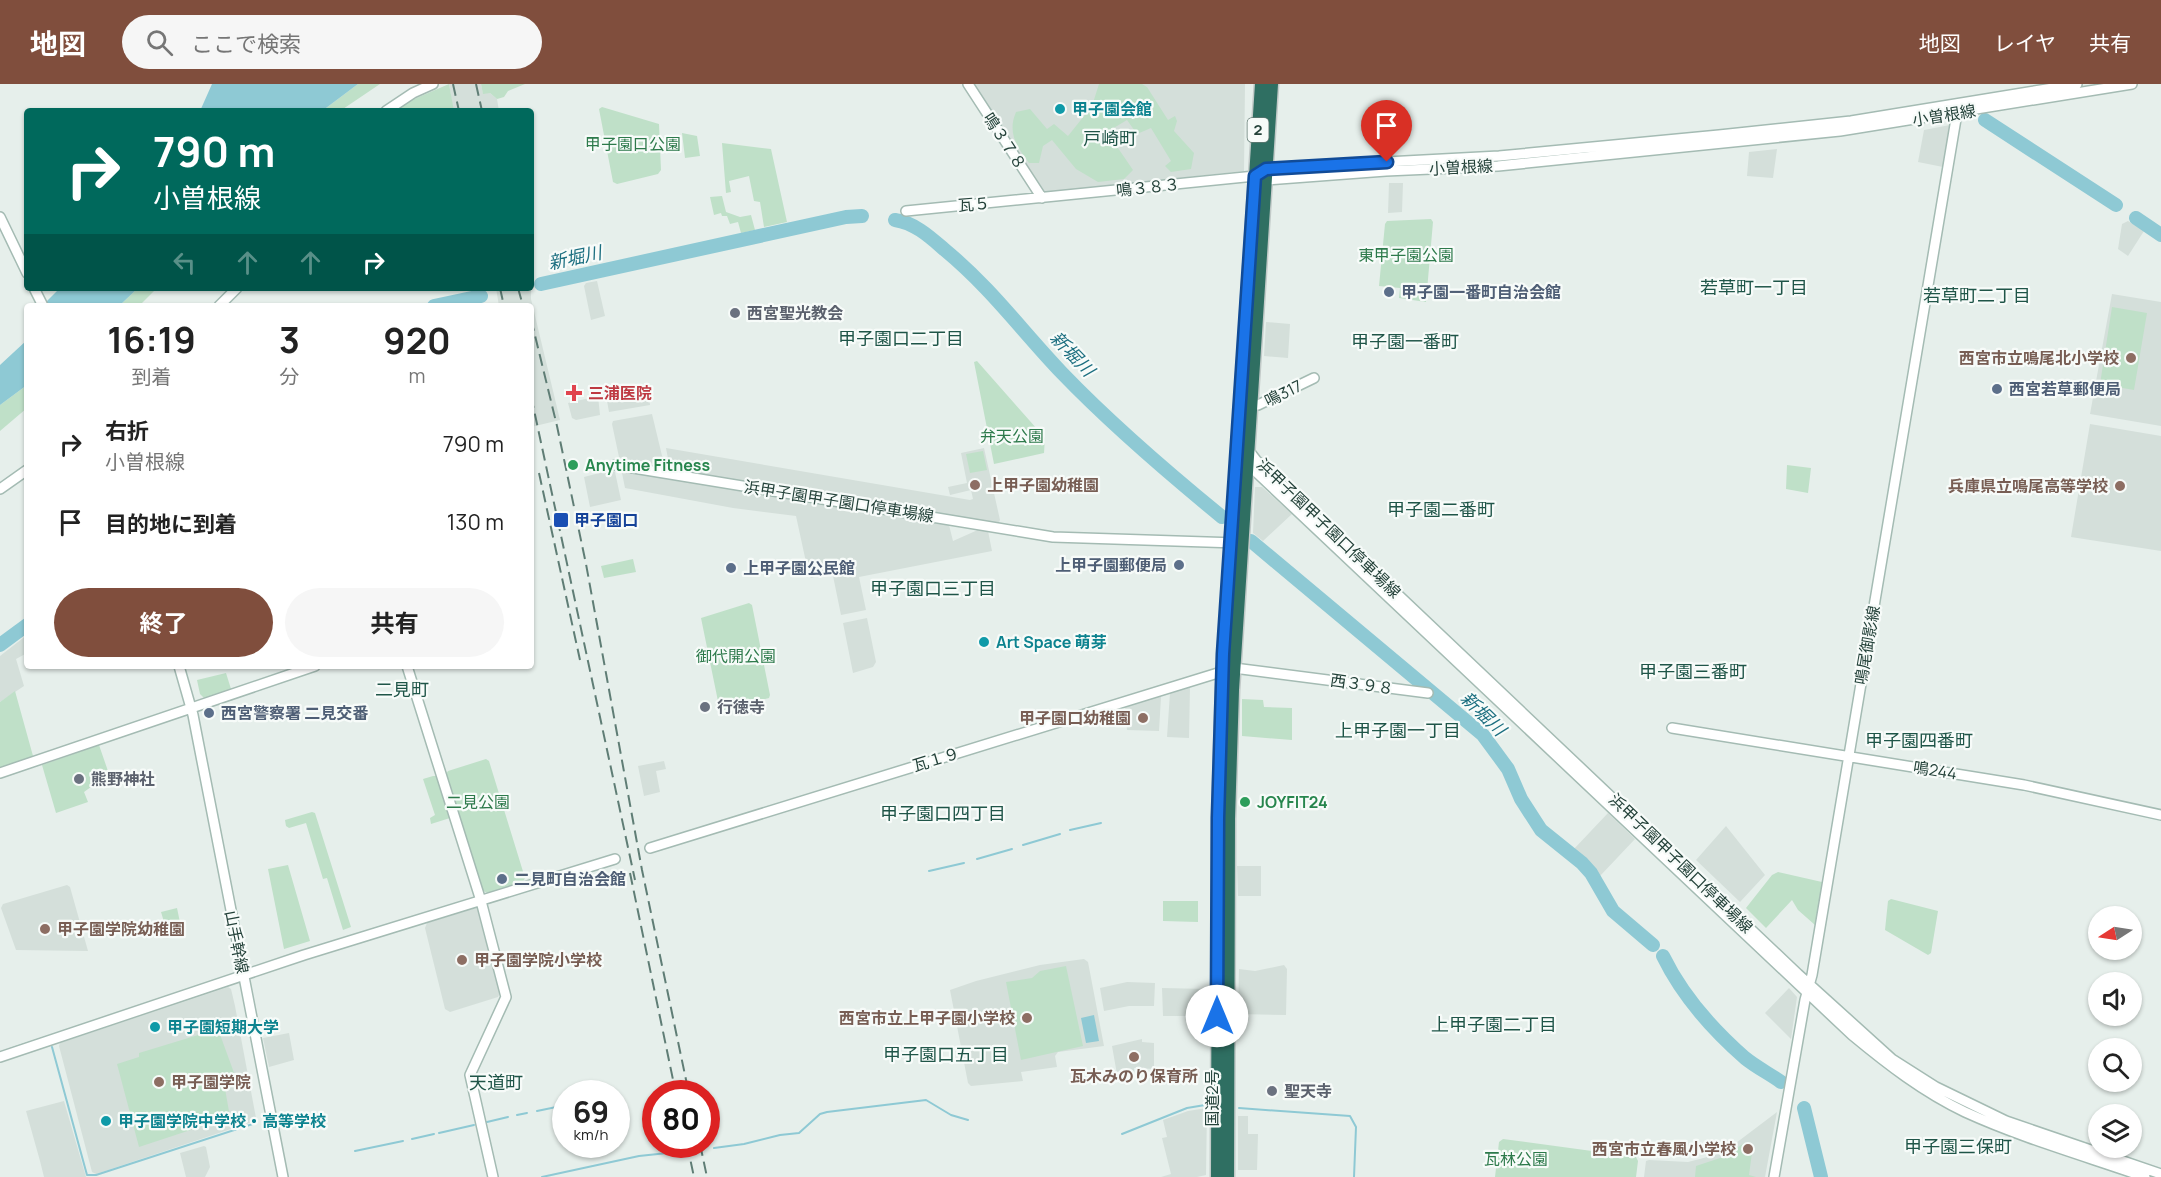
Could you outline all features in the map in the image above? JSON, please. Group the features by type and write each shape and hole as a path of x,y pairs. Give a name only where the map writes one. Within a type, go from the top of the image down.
{"highway":[{"name":"国道2号","path":"1236,543 1251,405 1262,175 1261,84"},
{"name":"国道2号","path":"1217,1177 1218,818 1236,543 1237,436 1272,84"},
{"name":"国道2号","path":"1228,669 1228,1177"}],"street":[{"path":"391,108 433,84"},
{"name":"鳴３７８","path":"968,84 1042,198"},
{"name":"小曽根線","path":"1262,175 1499,156 1851,121 2077,84"},
{"name":"小曽根線","path":"1262,175 1498,166 1840,131 2132,84"},
{"name":"鳴尾御影線","path":"1774,1177 1849,755 1958,113"},
{"name":"鳴３８３","path":"1042,198 1262,175"},
{"name":"瓦５","path":"906,211 1042,198"},
{"path":"0,217 24,267"},
{"path":"222,303 234,291"},
{"name":"鳴317","path":"1251,405 1258,405 1314,378"},
{"name":"浜甲子園甲子園口停車場線","path":"1237,436 1247,452 1808,988 1852,1035 1887,1064 1964,1112 2145,1177"},
{"name":"浜甲子園甲子園口停車場線","path":"615,465 1053,537 1236,543"},
{"path":"0,489 24,472"},
{"name":"山手幹線","path":"180,669 190,708 194,715 282,1177"},
{"path":"0,773 306,669"},
{"path":"408,669 481,901 506,997 470,1075 493,1177"},
{"name":"西３９８","path":"1228,669 1296,675 1428,693"},
{"name":"瓦１９","path":"650,848 1228,669"},
{"name":"鳴244","path":"1672,728 2024,785 2161,815"},
{"path":"0,1057 244,975 615,859"},
{"name":"浜甲子園甲子園口停車場線","path":"1808,988 1892,1059 1936,1088 2006,1121 2161,1174"}],"shaded area":[{"path":"449,84 481,84 483,93 490,93 497,99 498,108 453,108"},
{"path":"972,84 1245,84 1244,171 1046,192 1041,190"},
{"path":"1950,125 1943,167 1918,162 1924,130"},
{"path":"1777,149 1773,178 1747,176 1749,152"},
{"path":"1389,183 1403,183 1402,212 1388,213"},
{"path":"2128,221 2144,231 2128,256 2118,249 2122,224"},
{"path":"597,281 605,316 591,320 584,286 586,283"},
{"path":"496,291 531,291 532,303 498,303"},
{"name":"西宮市立鳴尾北小学校","path":"2112,294 2161,302 2161,426 2090,414"},
{"path":"534,312 560,420 534,426"},
{"path":"1266,322 1290,324 1288,358 1264,356"},
{"path":"648,387 650,405 609,412 606,395"},
{"path":"598,396 600,415 576,420 572,418 568,403"},
{"path":"652,414 664,464 661,467 621,460 613,421"},
{"name":"兵庫県立鳴尾高等学校","path":"2090,424 2161,436 2161,551 2071,537"},
{"path":"666,448 970,500 973,499 971,490 950,495 948,487 967,483 961,453 984,448 1000,520 998,524 670,469"},
{"path":"611,470 615,472 621,500 590,507 584,477"},
{"path":"624,471 949,525 953,541 980,529 988,531 992,551 859,577 866,610 841,615 832,571 811,578 809,576 796,516 733,508 625,488 622,473"},
{"path":"1255,487 1262,487 1292,514 1263,541 1253,533"},
{"path":"867,618 876,662 873,667 853,673 843,623"},
{"path":"24,637 24,655 16,659 24,686 0,702 0,656"},
{"name":"甲子園口幼稚園","path":"1190,687 1189,738 1167,737 1170,693"},
{"name":"甲子園口幼稚園","path":"1159,695 1161,697 1159,731 1127,730 1125,706"},
{"path":"664,761 666,769 656,771 660,792 644,796 638,766"},
{"path":"1608,813 1635,839 1600,876 1573,850"},
{"path":"1726,826 1765,875 1740,902 1696,860"},
{"path":"1237,866 1261,866 1261,896 1238,896"},
{"name":"甲子園学院幼稚園","path":"67,885 70,887 88,951 16,950 1,908 3,904"},
{"name":"甲子園学院小学校","path":"476,908 479,910 500,993 498,997 450,1012 445,1009 425,928 427,923"},
{"name":"西宮市立上甲子園小学校","path":"1084,959 1088,962 1104,1046 1058,1052 1055,1056 1057,1067 1021,1072 1023,1081 971,1086 968,1083 950,990 1040,965"},
{"path":"1284,965 1287,969 1286,1015 1238,1014 1239,969 1255,971"},
{"path":"1127,982 1155,983 1154,1006 1129,1006 1104,1011 1100,988"},
{"name":"甲子園学院","path":"228,987 231,989 235,1006 255,1121 96,1174 92,1172 60,1043"},
{"path":"1162,988 1208,989 1207,1016 1163,1016"},
{"path":"1789,988 1797,997 1791,1039 1765,1013"},
{"path":"289,1033 294,1060 269,1067 263,1038"},
{"name":"瓦木みのり保育所","path":"1142,1039 1142,1042 1154,1043 1154,1069 1134,1068 1134,1081 1118,1080 1112,1046"},
{"path":"64,1101 86,1177 44,1177 26,1111"},
{"path":"1207,1108 1206,1175 1161,1177 1171,1174 1162,1138 1167,1137 1163,1120 1188,1111"},
{"name":"西宮市立春風小学校","path":"1777,1112 1765,1177 1644,1177 1646,1161 1688,1162 1715,1155 1736,1143"},
{"path":"1238,1116 1248,1116 1248,1134 1258,1134 1257,1170 1238,1170"},
{"path":"204,1146 210,1167 205,1177 186,1177 180,1153"}],"green space":[{"path":"358,84 380,84 344,108 326,108"},
{"path":"449,84 453,108 399,108 405,103"},
{"path":"481,84 525,84 508,91 504,97 497,99 490,93 483,94"},
{"path":"1099,84 1142,84 1147,87 1168,120 1175,116 1177,121 1174,131 1194,153 1191,169 1171,172 1165,166 1171,161 1151,128 1137,134 1127,120 1107,132 1133,170 1124,179 1098,182 1076,169 1052,140 1043,146 1039,163 1029,163 1017,145 1013,133 1013,120 1016,112 1030,109 1047,129 1054,124 1068,136 1092,106"},
{"name":"甲子園口公園","path":"602,107 659,124 661,170 658,174 617,184 613,182 599,109"},
{"path":"682,133 697,136 700,156 685,158"},
{"path":"722,143 771,149 787,222 764,227 760,202 754,201 749,176 729,181 731,192 726,193"},
{"path":"722,196 726,212 740,217 751,215 755,230 741,233 738,222 730,224 727,216 722,216 721,213 714,215 710,197"},
{"name":"東甲子園公園","path":"1431,219 1433,222 1426,302 1399,298 1400,288 1379,286 1385,224 1387,221"},
{"path":"135,291 154,291 142,303 122,303"},
{"path":"2112,307 2147,313 2134,390 2100,384"},
{"name":"弁天公園","path":"977,361 1045,438 1044,453 994,464 974,362"},
{"path":"24,387 24,411 0,431 0,405"},
{"path":"983,451 987,470 970,473 966,454"},
{"path":"1787,465 1811,468 1808,493 1786,489"},
{"path":"633,559 636,572 604,578 601,566"},
{"name":"御代開公園","path":"749,603 752,605 770,695 769,698 720,711 701,618"},
{"path":"226,673 231,689 204,698 200,694 197,680"},
{"path":"15,691 33,756 31,760 0,769 0,702"},
{"path":"1242,699 1263,700 1264,707 1292,708 1292,740 1242,736"},
{"name":"熊野神社","path":"99,745 109,774 84,792 88,802 56,813 42,765"},
{"name":"二見公園","path":"486,759 489,761 525,878 523,882 488,893 483,891 446,774 448,771"},
{"path":"437,776 440,782 450,818 431,824 430,818 435,815 423,779"},
{"path":"315,813 351,927 343,930 327,878 323,879 306,823 289,828 286,826 285,820"},
{"path":"288,865 310,941 284,949 268,869"},
{"path":"1778,872 1822,882 1815,925 1798,910 1792,900 1766,928 1746,908 1772,875"},
{"path":"1891,899 1938,911 1931,953 1928,955 1885,930 1888,901"},
{"path":"1163,901 1198,901 1198,922 1163,921"},
{"path":"177,908 182,932 168,935 161,912"},
{"path":"1066,966 1083,1046 1021,1060 1006,982 1032,978 1040,971"},
{"path":"218,1029 237,1081 224,1083 230,1117 139,1147 117,1064 139,1057 139,1053"},
{"name":"瓦林公園","path":"1503,1139 1636,1157 1638,1161 1636,1177 1495,1177 1499,1142"},
{"path":"1744,1143 1753,1145 1749,1175 1756,1177 1695,1177 1696,1166 1726,1156"}],"water":[{"path":"212,84 358,84 326,108 201,108"},
{"path":"57,291 135,291 122,303 45,303"},
{"path":"24,343 24,387 0,405 0,365"},
{"path":"1094,1015 1099,1041 1086,1043 1081,1018"}],"waterway":[{"path":"1985,120 2116,205"},
{"name":"新堀川","path":"541,284 846,217 862,216"},
{"path":"2136,218 2161,235"},
{"name":"新堀川","path":"895,220 922,231 962,265 1100,411 1222,517"},
{"name":"新堀川","path":"448,303 481,296"},
{"name":"新堀川","path":"1251,541 1483,735 1508,769 1521,799 1541,830 1582,863 1591,873 1613,911 1653,945"},
{"name":"新堀川","path":"0,645 24,627"},
{"path":"1070,830 1101,823"},
{"path":"1023,845 1060,834"},
{"path":"977,859 1012,849"},
{"path":"929,871 964,863"},
{"name":"新堀川","path":"1663,956 1689,998 1721,1036 1745,1058 1781,1082"},
{"path":"10,1049 46,1037"},
{"path":"52,1047 87,1175 96,1175 256,1123"},
{"path":"720,1147 799,1133 820,1114 827,1112 926,1100 951,1115 968,1120"},
{"path":"1122,1134 1187,1108 1205,1105"},
{"path":"537,1111 552,1108"},
{"path":"1239,1108 1350,1116 1356,1127 1354,1177"},
{"name":"新堀川","path":"1804,1108 1821,1177"},
{"path":"517,1115 527,1113"},
{"path":"487,1122 508,1117"},
{"path":"439,1133 474,1125"},
{"path":"412,1139 434,1134"},
{"path":"355,1151 403,1141"},
{"path":"542,1177 642,1156"}],"railway":[{"path":"453,84 458,108"},
{"path":"476,84 481,108"},
{"path":"501,291 503,303"},
{"path":"519,291 522,303"},
{"path":"534,331 586,564 642,870 686,1080"},
{"path":"534,410 635,880"},
{"path":"539,473 580,660"},
{"path":"630,873 673,1080"},
{"path":"690,1158 694,1177"},
{"path":"703,1158 707,1177"}],"place":[{"name":"甲子園会館","path":"1060,109"},
{"name":"甲子園一番町自治会館","path":"1389,292"},
{"name":"西宮聖光教会","path":"735,313"},
{"name":"西宮市立鳴尾北小学校","path":"2131,358"},
{"name":"西宮若草郵便局","path":"1997,389"},
{"name":"三浦医院","path":"574,393"},
{"name":"Anytime Fitness","path":"573,465"},
{"name":"上甲子園幼稚園","path":"975,485"},
{"name":"兵庫県立鳴尾高等学校","path":"2120,486"},
{"name":"甲子園口","path":"561,520"},
{"name":"上甲子園郵便局","path":"1179,565"},
{"name":"上甲子園公民館","path":"731,568"},
{"name":"Art Space 萌芽","path":"984,642"},
{"name":"行徳寺","path":"705,707"},
{"name":"西宮警察署 二見交番","path":"209,713"},
{"name":"甲子園口幼稚園","path":"1143,718"},
{"name":"熊野神社","path":"79,779"},
{"name":"JOYFIT24","path":"1245,802"},
{"name":"二見町自治会館","path":"502,879"},
{"name":"甲子園学院幼稚園","path":"45,929"},
{"name":"甲子園学院小学校","path":"462,960"},
{"name":"西宮市立上甲子園小学校","path":"1027,1018"},
{"name":"甲子園短期大学","path":"155,1027"},
{"name":"瓦木みのり保育所","path":"1134,1057"},
{"name":"甲子園学院","path":"159,1082"},
{"name":"聖天寺","path":"1272,1091"},
{"name":"甲子園学院中学校・高等学校","path":"106,1121"},
{"name":"西宮市立春風小学校","path":"1748,1149"}],"district":[{"name":"戸崎町","path":"1110,139"},
{"name":"若草町一丁目","path":"1754,288"},
{"name":"若草町二丁目","path":"1977,296"},
{"name":"甲子園口二丁目","path":"901,339"},
{"name":"甲子園一番町","path":"1405,342"},
{"name":"甲子園二番町","path":"1441,510"},
{"name":"甲子園口三丁目","path":"933,589"},
{"name":"甲子園三番町","path":"1693,672"},
{"name":"二見町","path":"402,690"},
{"name":"上甲子園一丁目","path":"1398,731"},
{"name":"甲子園四番町","path":"1919,741"},
{"name":"甲子園口四丁目","path":"943,814"},
{"name":"上甲子園二丁目","path":"1494,1025"},
{"name":"甲子園口五丁目","path":"946,1055"},
{"name":"天道町","path":"496,1083"},
{"name":"甲子園三保町","path":"1958,1147"}],"route":[{"path":"1217,1016 1218,818 1223,654 1255,176 1266,169 1387,162"}]}
